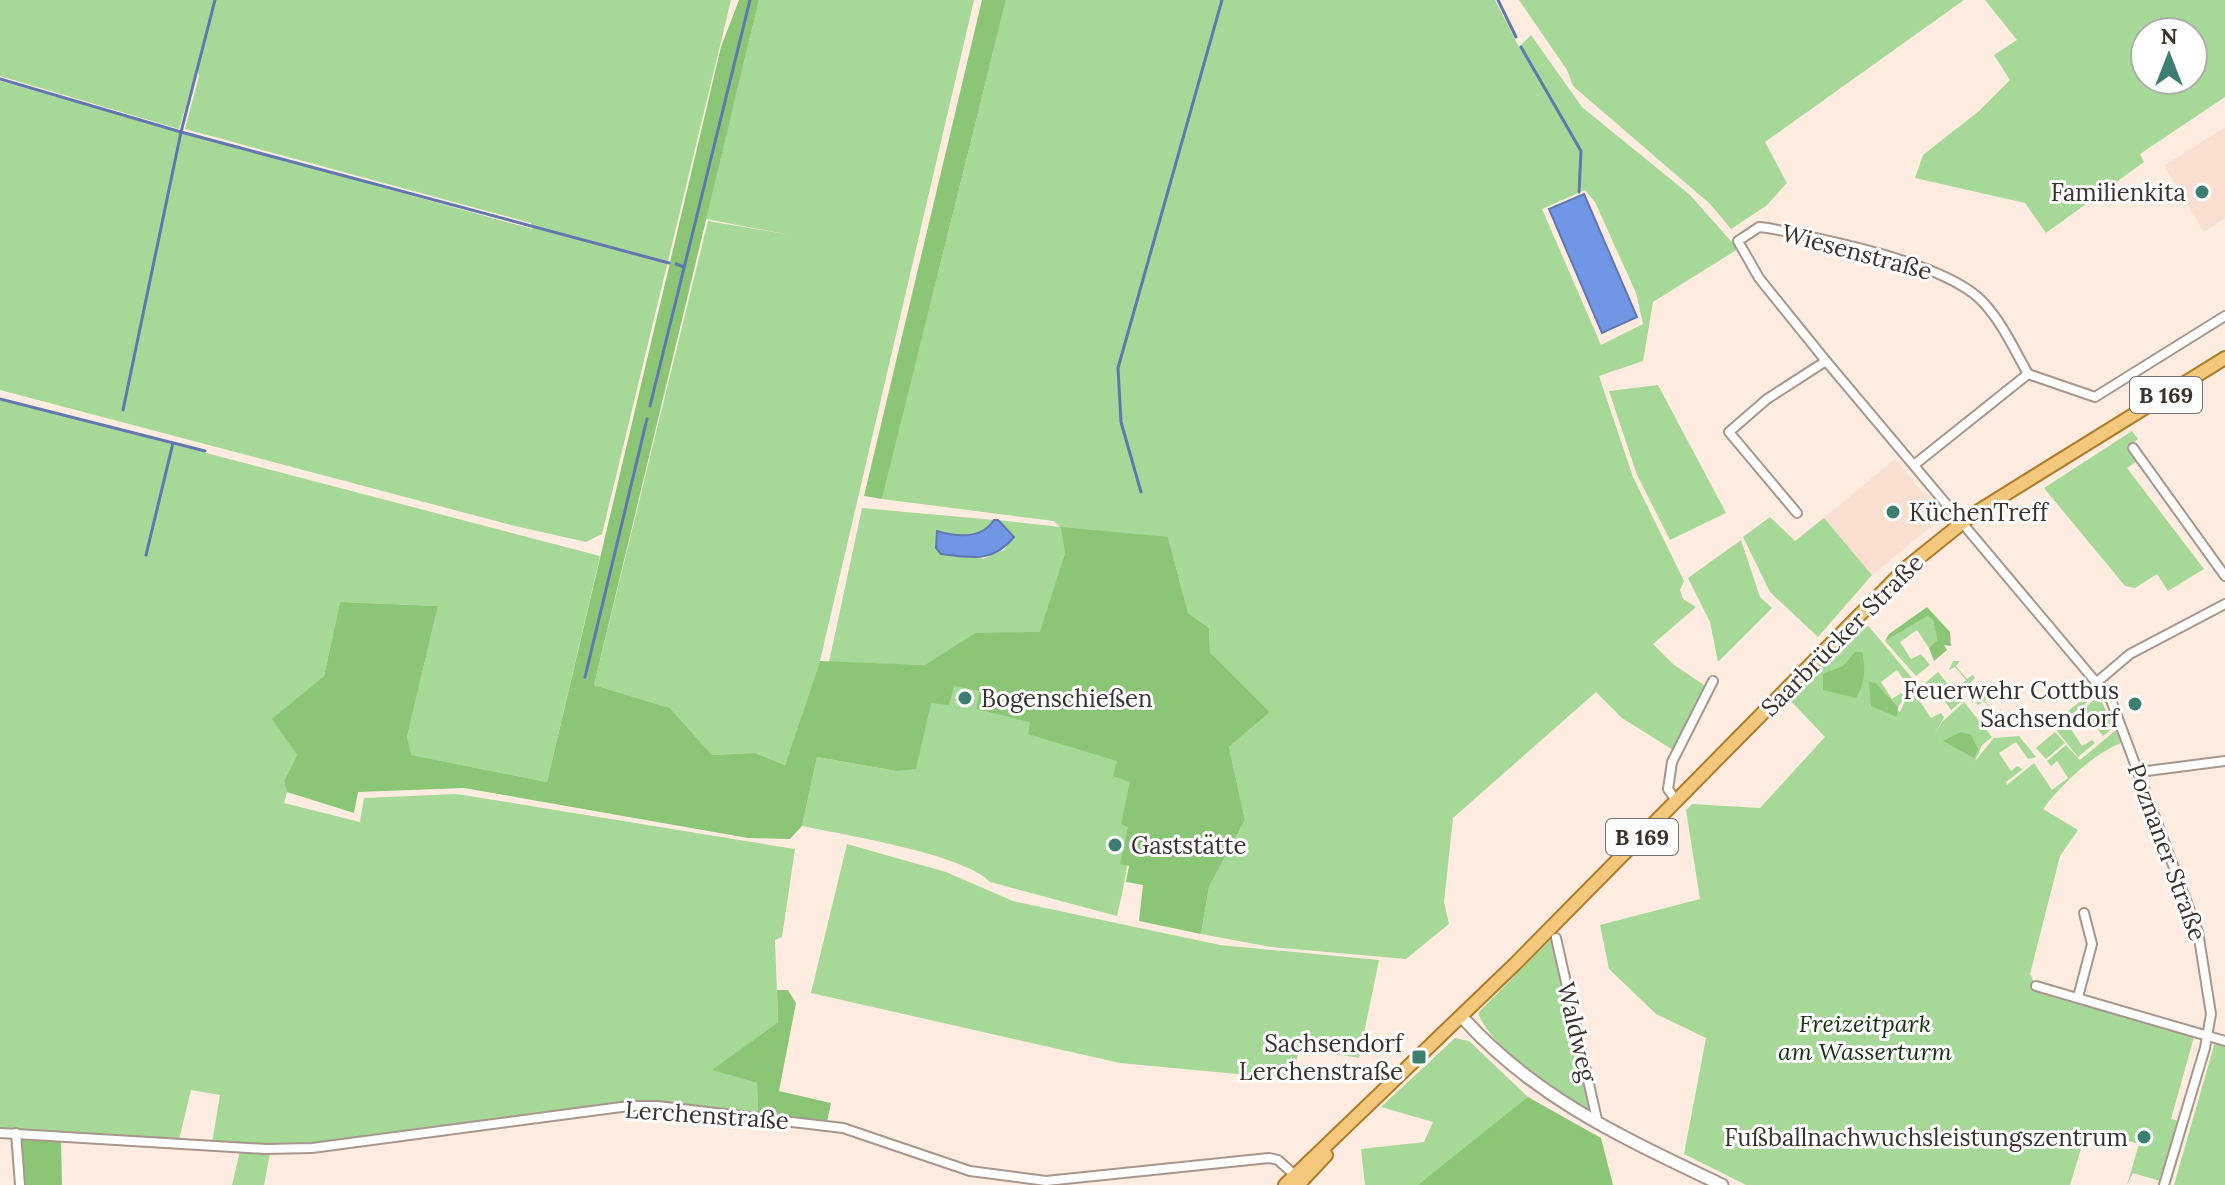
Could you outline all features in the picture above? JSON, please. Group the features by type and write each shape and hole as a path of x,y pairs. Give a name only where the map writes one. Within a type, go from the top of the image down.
{"main road":[{"name":"Saarbrücker Straße","path":"1295,1182 1325,1156 1337,1136 1462,1017 1906,568 1962,522 2225,358"},
{"path":"1462,1017 1519,1072 1554,1099 1599,1125 1722,1185"}],"street":[{"name":"Wiesenstraße","path":"1738,241 1759,227 1768,228 1939,274 1965,288 1987,307 2028,374"},
{"name":"Poznaner Straße","path":"1738,241 1759,278 1826,361 2111,700 2198,932 2211,1014 2208,1036 2164,1185"},
{"path":"1914,465 2028,374 2095,397 2225,316"},
{"path":"1797,513 1729,432 1767,399 1826,361"},
{"path":"2133,448 2225,576"},
{"path":"2097,682 2145,645 2225,604"},
{"path":"1677,802 1668,789 1669,769 1713,681"},
{"path":"2139,772 2225,761"},
{"path":"2078,997 2092,944 2084,913"},
{"name":"Waldweg","path":"1556,938 1599,1125"},
{"path":"2036,986 2225,1041"},
{"name":"Lerchenstraße","path":"0,1133 312,1148 629,1106 657,1106 843,1128 970,1171 1044,1183 1269,1158 1278,1160 1295,1182"},
{"path":"16,1133 20,1185"}],"shaded area":[{"name":"Familienkita","path":"2225,127 2225,218 2204,232 2164,166"},
{"path":"1895,459 1943,517 1872,575 1824,518"}],"green space":[{"path":"0,0 731,0 602,534 586,542 515,526 0,390 0,81 532,229 531,223 185,129 199,76 197,68 179,129 0,76"},
{"path":"739,0 759,0 594,685 670,708 712,755 755,753 785,765 820,661 925,665 975,633 1040,632 1065,553 1061,527 1168,537 1188,613 1209,628 1210,652 1270,712 1229,747 1245,820 1209,887 1201,934 1139,921 1143,885 1126,882 1129,866 1120,864 1128,827 1121,824 1130,782 1113,776 1117,761 1028,734 1030,722 976,709 980,691 954,686 949,705 931,703 916,769 896,771 817,757 802,826 790,839 748,838 464,788 358,792 354,813 287,792 284,781 297,755 272,719 324,676 340,602 438,606 407,737 411,755 547,782 721,47"},
{"path":"759,0 974,0 820,661 785,765 755,753 712,755 670,708 594,685 708,221 791,235 706,219"},
{"path":"982,0 1006,0 882,499 864,496"},
{"path":"1006,0 1495,0 1519,47 1531,35 1582,107 1690,195 1738,249 1653,302 1643,361 1599,376 1633,477 1684,581 1680,590 1683,599 1696,607 1653,644 1673,664 1707,687 1673,750 1622,718 1596,692 1453,818 1444,902 1449,924 1406,959 1271,947 1201,934 1209,887 1245,820 1229,747 1270,712 1210,652 1209,628 1188,613 1168,537 1065,553 1041,633 975,633 926,665 829,662 862,508 994,520 982,531 968,535 938,531 983,559 1004,550 1014,537 998,520 1060,527 1054,521 882,499","holes":["1585,190 1595,202 1636,293 1643,324 1601,345 1542,209"]},
{"path":"1519,0 1964,0 1765,142 1787,183 1766,206 1731,229 1710,204 1573,86 1567,70"},
{"path":"1985,0 2225,0 2225,97 2140,154 2144,162 2046,233 2025,203 1915,178 1923,155 1979,111 2010,80 1994,55 2017,40"},
{"path":"1658,385 1726,513 1670,540 1637,475 1609,391"},
{"path":"0,399 600,556 547,782 410,755 407,737 438,606 340,602 324,676 273,719 297,755 284,781 287,792 284,803 360,822 364,798 457,794 795,849 782,937 775,940 778,1022 713,1070 757,1083 758,1112 672,1103 630,1103 313,1145 212,1143 220,1095 191,1090 179,1140 0,1128"},
{"path":"2132,431 2138,439 2127,447 2136,462 2127,468 2204,569 2168,591 2157,574 2135,588 2125,586 2044,488"},
{"path":"1770,517 1795,541 1824,518 1872,575 1818,637 1770,592 1743,537"},
{"path":"1741,540 1760,597 1772,608 1718,662 1710,622 1688,578"},
{"path":"1927,607 1950,632 1951,646 1944,645 1947,650 1934,661 1929,648 1937,640 1933,620 1928,616 1885,641 1889,634"},
{"path":"1928,616 1933,620 1937,640 1929,648 1917,630 1900,642 1911,659 1921,654 1930,665 1916,676 1885,641"},
{"name":"Freizeitpark am Wasserturm","path":"1865,622 1918,685 1912,691 1897,670 1881,682 1892,699 1901,693 1905,697 1898,707 1876,683 1888,703 1900,712 1906,699 1938,672 1962,701 1951,710 1937,690 1920,701 1931,718 1941,713 1944,717 1933,737 1942,722 1964,702 1992,737 1982,745 1975,761 1994,738 2019,736 2036,757 2028,759 2016,742 1999,753 2011,771 2017,766 2023,769 2006,782 2007,785 2034,763 2052,790 2068,778 2057,761 2051,766 2047,761 2066,745 2080,760 2116,730 2121,743 2100,754 2078,772 2043,809 2078,830 2060,856 2030,974 2033,989 2194,1037 2171,1119 2179,1121 2160,1185 2160,1181 2133,1173 2127,1185 2139,1144 2087,1129 2070,1185 1746,1185 1684,1154 1706,1038 1656,1014 1609,969 1600,925 1700,899 1686,810 1692,804 1760,808 1825,737 1789,699"},
{"path":"1855,652 1862,652 1864,670 1856,698 1823,690 1823,674 1843,666"},
{"path":"1953,661 1960,661 1956,666 1967,679 1973,675 1975,678 1970,683 1982,697 1987,693 1990,696 1985,701 1996,714 2001,710 2001,718 1990,719 1995,715 1984,701 1978,705 1976,703 1981,698 1969,683 1964,687 1961,685 1966,680 1955,667 1949,670"},
{"path":"937,677 984,685 1130,748 1133,790 1131,833 1117,916 990,882 976,872 930,854 802,826 817,757 896,771"},
{"path":"1869,682 1876,683 1898,707 1897,717 1871,706"},
{"path":"2094,691 2097,694 2060,724 2056,720"},
{"path":"2099,696 2114,727 2103,736 2088,717 2071,729 2082,746 2092,740 2095,743 2078,757 2057,731"},
{"path":"1961,732 1971,735 1978,749 1974,758 1943,741"},
{"path":"2055,732 2065,743 2046,759 2036,748"},
{"path":"847,844 946,872 1013,901 1220,945 1379,960 1359,1058 1300,1048 1291,1079 1120,1063 811,993"},
{"path":"1553,937 1592,1111 1511,1055 1478,1013"},
{"path":"777,990 788,990 796,1003 779,1091 831,1103 827,1122 758,1112 757,1083 712,1070 778,1022"},
{"path":"1455,1038 1469,1041 1528,1097 1426,1181 1418,1185 1365,1185 1361,1149 1424,1142 1433,1122 1381,1107"},
{"path":"2215,1042 2225,1045 2225,1185 2174,1185"},
{"path":"1528,1097 1601,1138 1613,1185 1418,1185"},
{"path":"19,1136 61,1140 62,1185 24,1185"},
{"path":"240,1151 270,1153 264,1185 232,1185"}],"water":[{"path":"1584,194 1637,317 1602,333 1549,209"},
{"path":"998,520 1014,537 990,555 941,554 936,548 937,531 953,535 976,534"}],"waterway":[{"path":"123,410 181,132 215,0"},
{"path":"650,406 750,0"},
{"path":"1141,492 1121,422 1118,368 1222,0"},
{"path":"1498,0 1516,37"},
{"path":"1521,47 1581,151 1579,192"},
{"path":"0,79 181,132 669,263"},
{"path":"676,264 684,267"},
{"path":"0,399 205,451"},
{"path":"585,677 647,419"},
{"path":"146,555 173,443"}],"place":[{"name":"Familienkita","path":"2202,192"},
{"name":"KüchenTreff","path":"1893,512"},
{"name":"Bogenschießen","path":"965,698"},
{"name":"Feuerwehr Cottbus Sachsendorf","path":"2135,704"},
{"name":"Gaststätte","path":"1115,845"},
{"name":"Sachsendorf Lerchenstraße","path":"1419,1057"},
{"name":"Fußballnachwuchsleistungszentrum","path":"2144,1137"}]}
